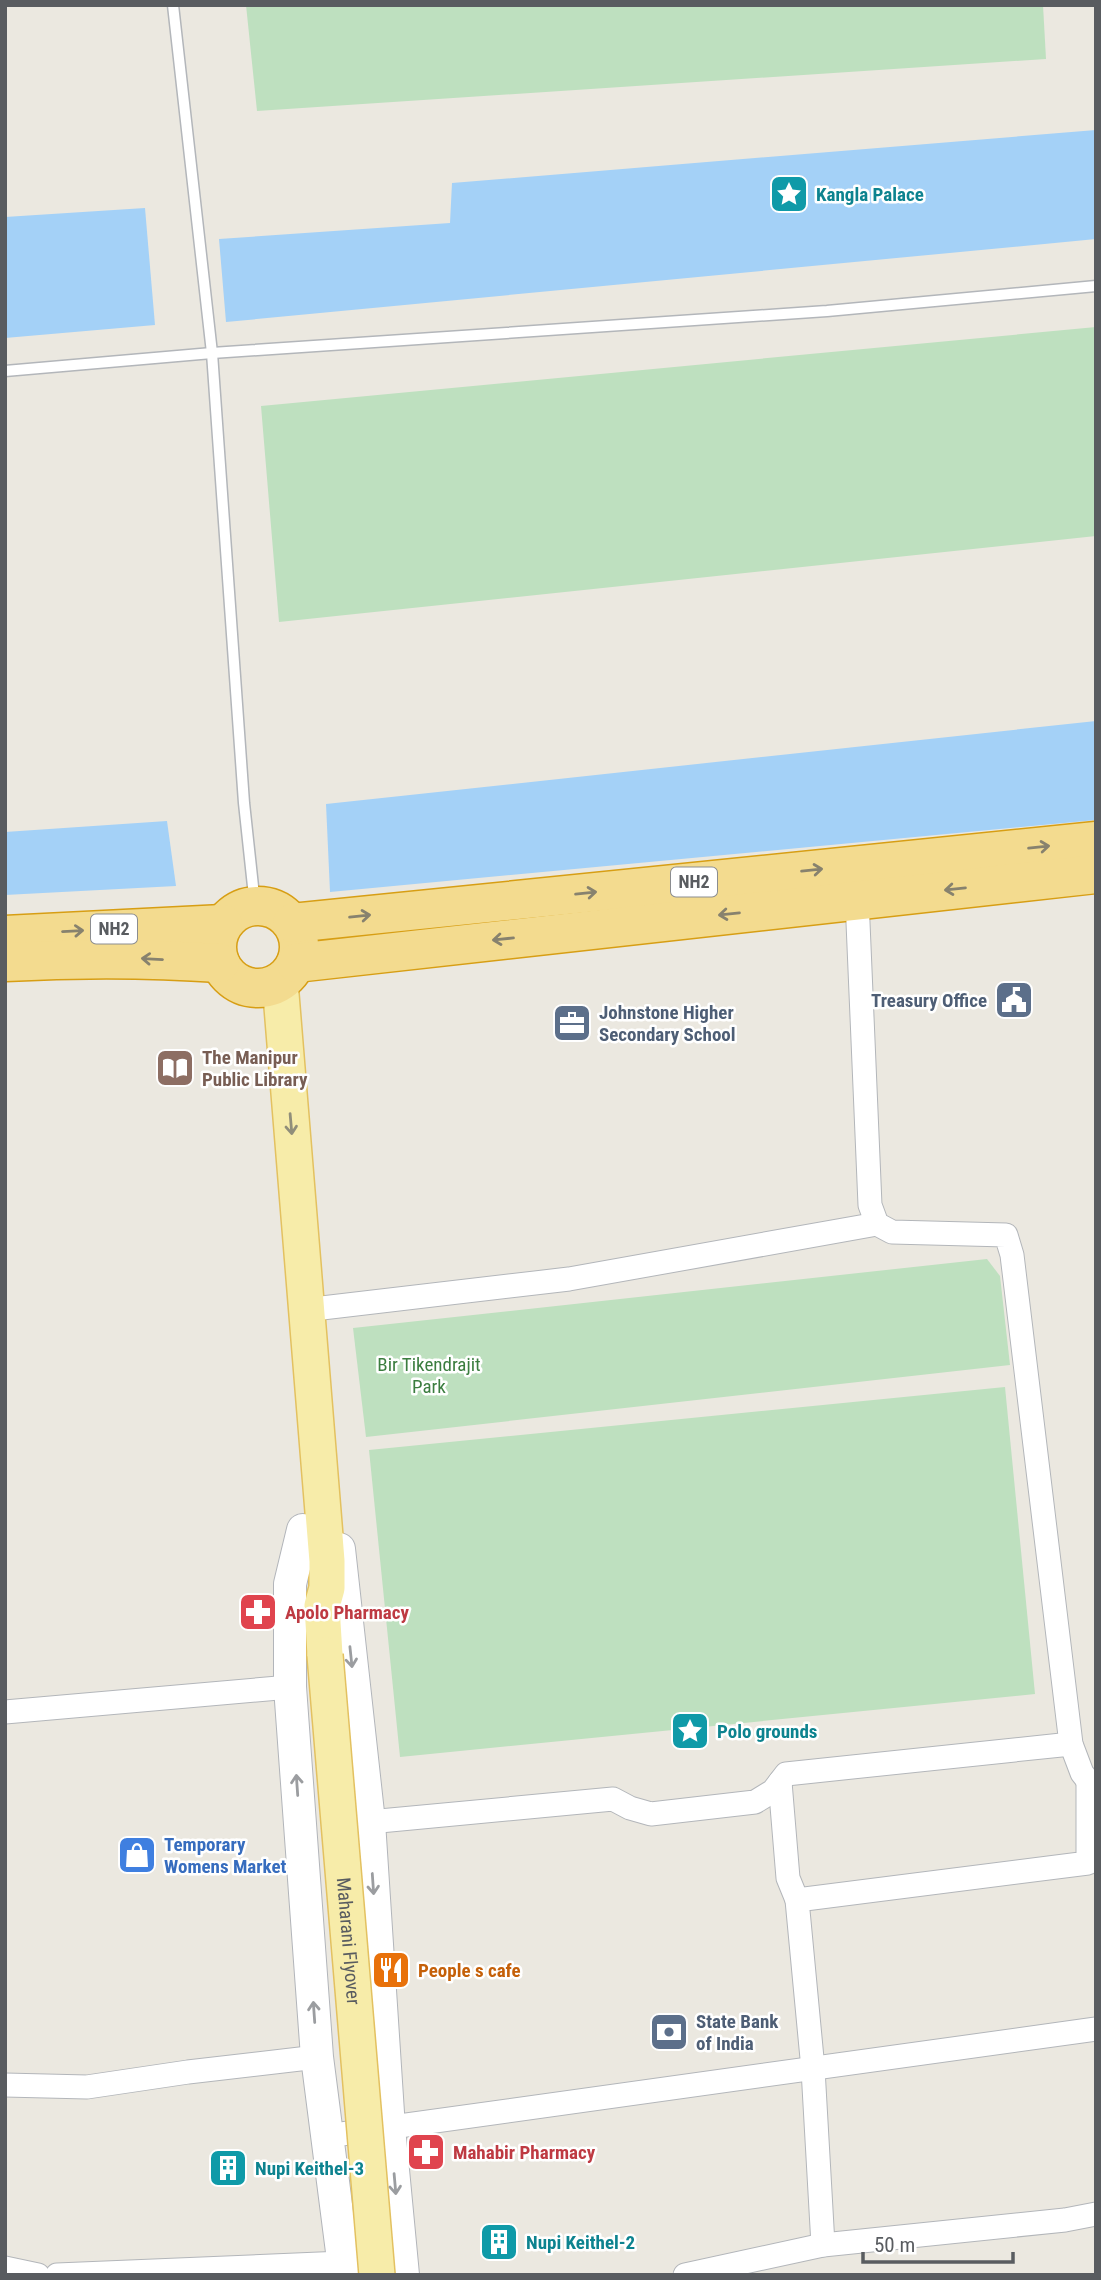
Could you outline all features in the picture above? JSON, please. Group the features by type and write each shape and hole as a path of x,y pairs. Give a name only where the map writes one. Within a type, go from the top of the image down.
{"highway":[{"name":"NH2","path":"292,923 1096,841"},
{"name":"NH2","path":"277,978 857,899 1096,874"},
{"path":"223,924 218,936 217,950 225,973 244,986 277,978 299,950 298,936 292,923 282,913 256,905"},
{"name":"NH2","path":"5,934 223,924 243,908 256,905"},
{"name":"NH2","path":"5,962 142,958 220,963"}],"main road":[{"path":"277,978 282,1168 313,1525"},
{"path":"282,1168 305,1310 313,1525"},
{"name":"Maharani Flyover","path":"313,1525 377,2275"}],"street":[{"path":"857,899 870,1205 877,1224"},
{"path":"305,1310 569,1279 877,1224 892,1232 1006,1235 1012,1255 1071,1744 1082,1773 1092,1786 1088,1863 797,1900"},
{"path":"57,2275 344,2269 317,2057 290,1687 290,1584 313,1525 341,1553 369,1822 389,2128 403,2275"},
{"path":"5,1712 290,1687"},
{"path":"369,1822 613,1799 630,1808 651,1814 755,1802 773,1791 786,1774 1071,1744"},
{"path":"780,1782 788,1878 797,1900 813,2069 823,2245"},
{"path":"327,2136 1096,2029"},
{"path":"5,2085 87,2087 317,2057"},
{"path":"685,2275 823,2245 1065,2220 1096,2214"},
{"path":"5,2268 38,2275"}],"lane":[{"path":"173,5 212,353 244,803 256,905"},
{"path":"5,371 212,353 827,311 1096,286"}],"green space":[{"path":"246,5 1043,5 1046,59 257,111"},
{"path":"1096,327 1096,536 279,622 261,406"},
{"name":"Bir Tikendrajit Park","path":"987,1259 1000,1276 1010,1365 366,1437 353,1328"},
{"path":"1005,1387 1035,1694 400,1757 369,1450"}],"water":[{"path":"1096,130 1096,239 226,322 219,239 450,223 452,183"},
{"path":"145,208 155,325 5,338 5,217"},
{"path":"1096,721 1096,820 330,892 326,804"},
{"path":"167,821 176,886 5,895 5,832"}],"place":[{"name":"Kangla Palace","path":"789,194"},
{"name":"Treasury Office","path":"1014,1000"},
{"name":"Johnstone Higher Secondary School","path":"572,1023"},
{"name":"The Manipur Public Library","path":"175,1068"},
{"name":"Apolo Pharmacy","path":"258,1612"},
{"name":"Polo grounds","path":"690,1731"},
{"name":"Temporary Womens Market","path":"137,1855"},
{"name":"People s cafe","path":"391,1970"},
{"name":"State Bank of India","path":"669,2032"},
{"name":"Mahabir Pharmacy","path":"426,2152"},
{"name":"Nupi Keithel-3","path":"228,2168"},
{"name":"Nupi Keithel-2","path":"499,2242"}]}
